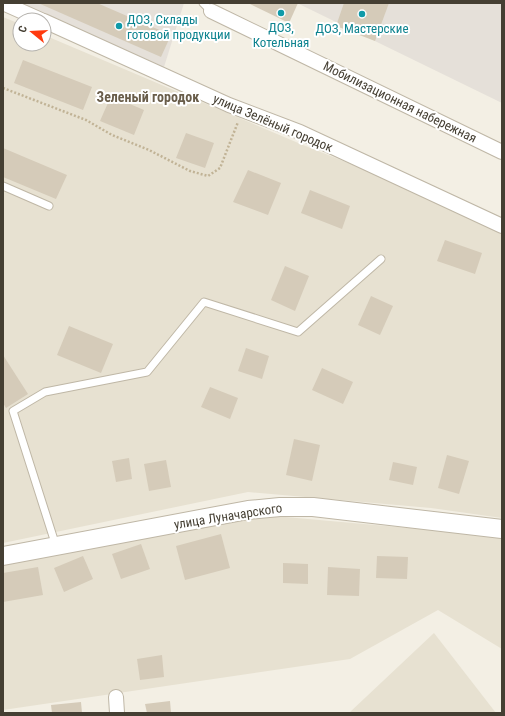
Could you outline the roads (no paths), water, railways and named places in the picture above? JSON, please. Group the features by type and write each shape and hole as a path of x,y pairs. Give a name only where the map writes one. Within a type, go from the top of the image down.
{"street":[{"name":"улица Зелёный городок","path":"3,3 23,12"},
{"name":"Мобилизационная набережная","path":"207,7 502,152"},
{"name":"улица Зелёный городок","path":"52,25 245,112 300,132 502,226"},
{"name":"улица Луначарского","path":"3,556 248,510 280,507 313,507 502,529"},
{"path":"116,697 117,713"}],"lane":[{"path":"3,186 49,206"},
{"path":"57,546 13,411 45,392 147,372 204,302 298,332 381,259"}],"place":[{"name":"ДОЗ, Котельная","path":"281,13"},
{"name":"ДОЗ, Мастерские","path":"362,14"},
{"name":"ДОЗ, Склады готовой продукции","path":"119,26"}],"district":[{"name":"Зеленый городок","path":"148,97"}]}
